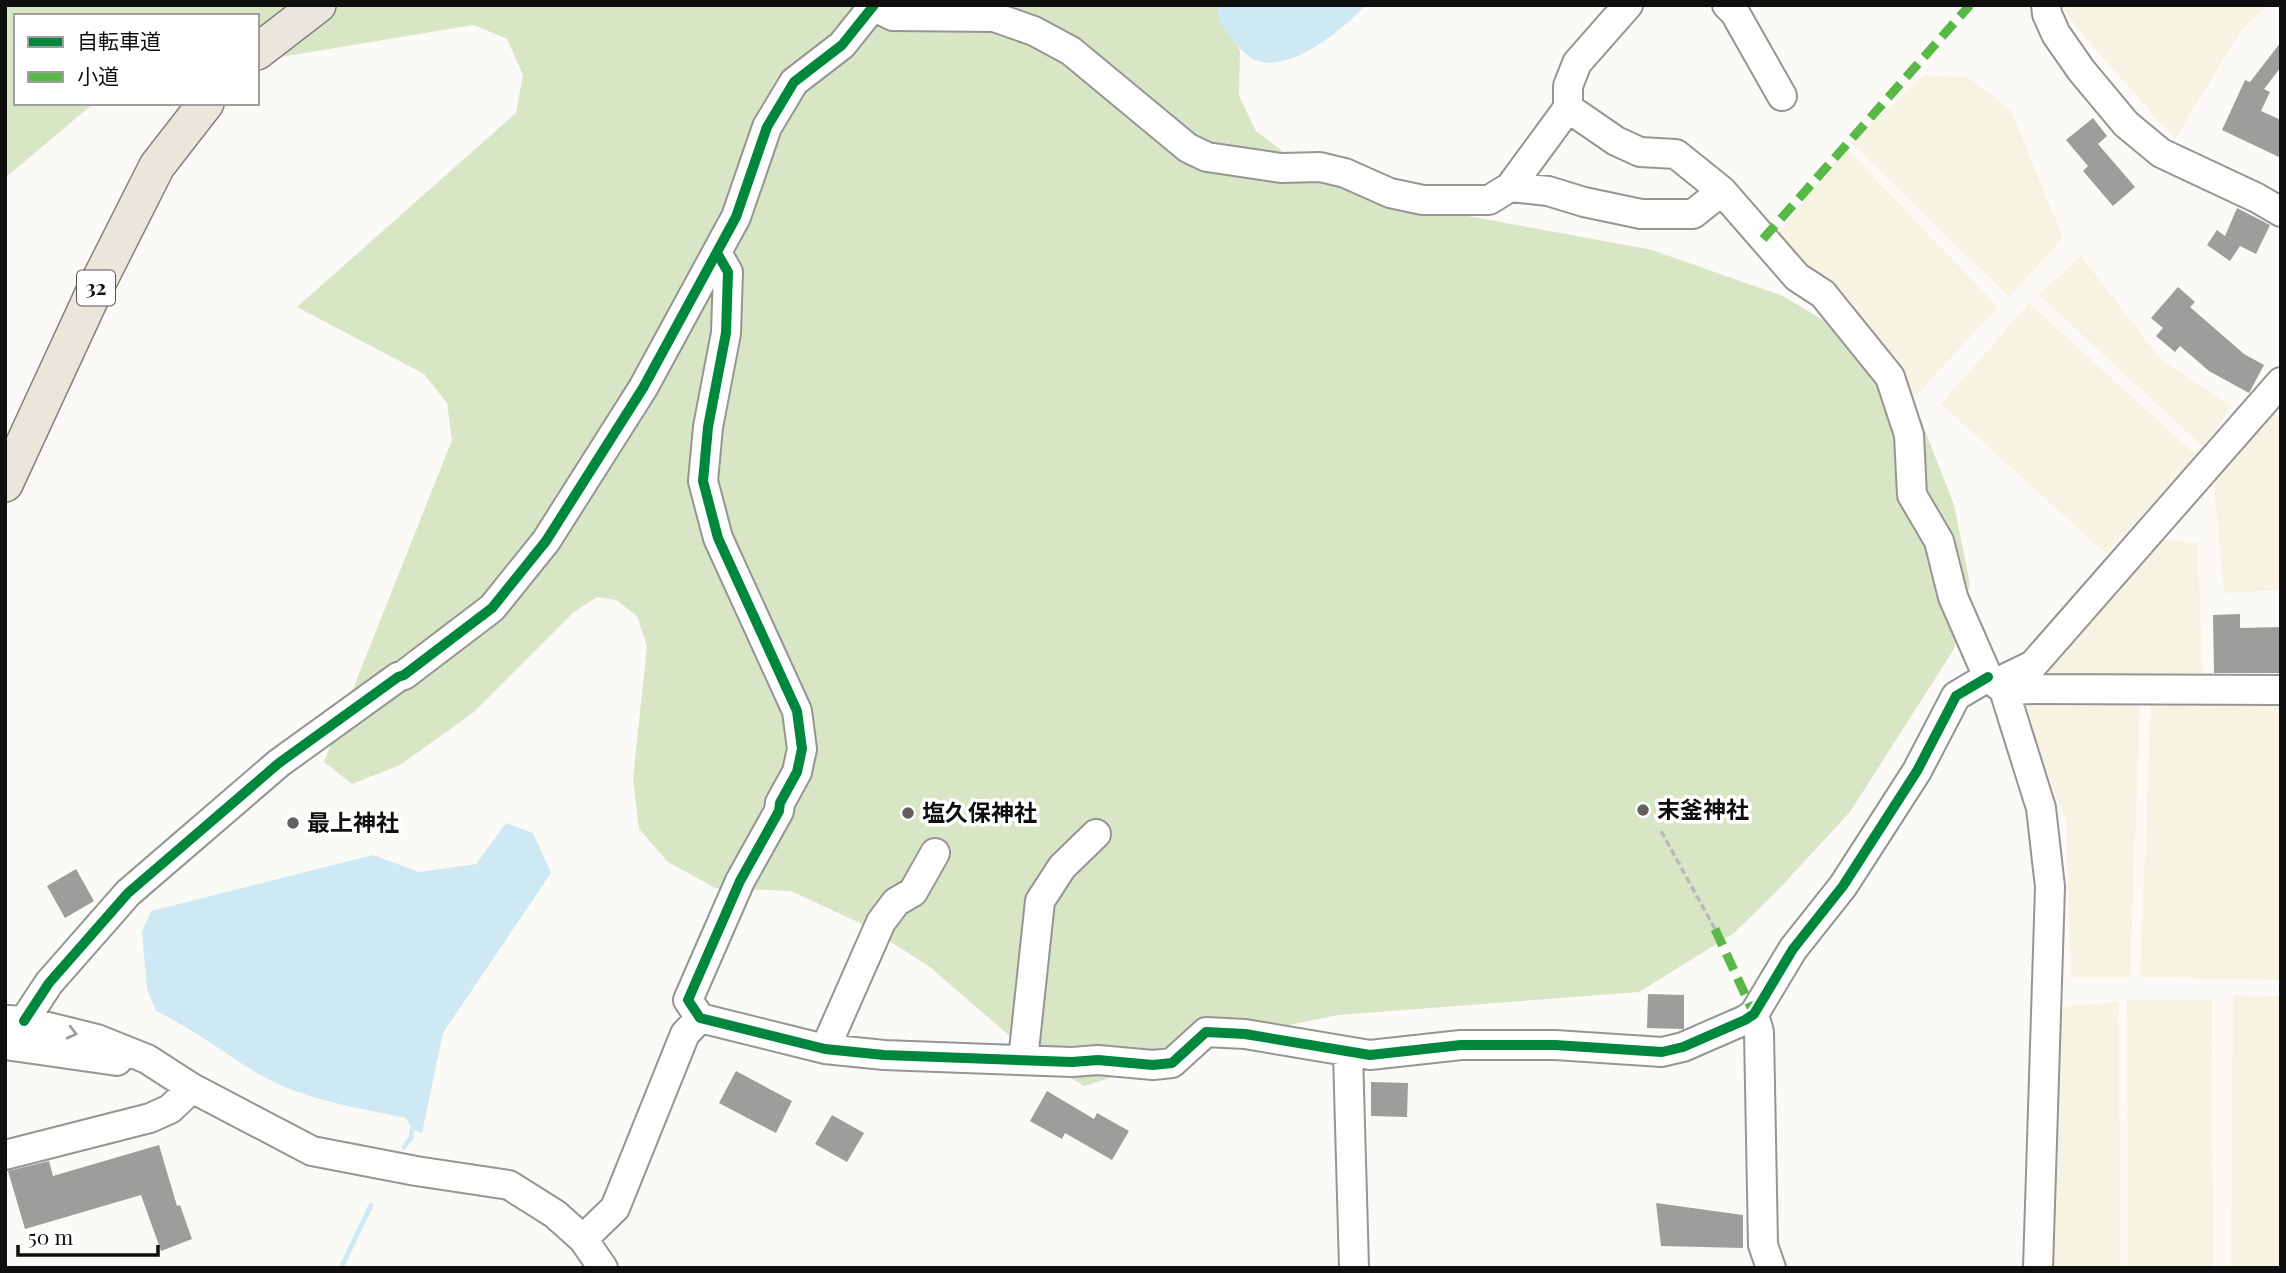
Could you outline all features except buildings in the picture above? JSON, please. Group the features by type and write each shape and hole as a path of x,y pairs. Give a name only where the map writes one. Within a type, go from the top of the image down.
{"main road":[{"path":"259,50 318,5"},
{"name":"32","path":"5,484 96,287 157,166 204,105"}],"street":[{"path":"603,1268 583,1239 555,1214 509,1185 312,1151 192,1088 147,1059 97,1039 15,1020 128,893 279,763 404,675 492,608 546,541 628,411 736,217 767,127 794,82 842,45 874,6 893,16 994,17 1034,31 1071,51 1188,148 1207,157 1281,168 1320,167 1345,173 1390,193 1423,200 1489,200 1510,187 1568,108 1568,86 1577,63 1628,5"},
{"path":"1727,5 1735,13 1782,96"},
{"path":"2046,5 2056,34 2081,70 2126,124 2161,153 2281,212"},
{"path":"1568,108 1616,141 1640,152 1676,154 1722,191 1797,277 1823,294 1890,377 1909,435 1912,495 1940,541 1953,597 1996,684 2042,808 2050,887 2038,1268"},
{"path":"1510,187 1548,191 1594,205 1641,214 1693,214 1722,191"},
{"path":"717,253 728,272 726,333 708,427 703,481 718,538 797,710 802,749 797,772 740,881 688,1000 700,1018 825,1049 884,1055 1098,1060 1153,1065 1172,1063 1206,1032 1245,1034 1370,1055 1461,1045 1528,1045 1662,1052 1683,1047 1754,1014 1793,948 1843,886 1917,771 1956,696 1996,684 2034,665 2281,382"},
{"path":"1996,684 2035,688 2281,690"},
{"path":"1023,1060 1040,901 1062,867 1096,834"},
{"path":"825,1049 881,922 896,902 913,892 935,853"},
{"path":"1754,1014 1759,1032 1763,1245 1771,1268"},
{"path":"583,1239 615,1208 685,1034 700,1018"},
{"path":"5,1045 122,1062 192,1088"},
{"path":"1348,1053 1354,1268"},
{"path":"5,1155 150,1118 170,1109 192,1088"}],"path":[{"path":"1661,831 1715,929"}],"shaded area":[{"path":"2063,5 2268,5 2241,31 2175,139 2095,49 2063,9"},
{"path":"1925,75 1969,78 2011,110 2063,238 2009,297 1850,142"},
{"path":"1845,147 1998,307 1915,397 1831,294 1769,245"},
{"path":"2081,256 2160,358 2232,406 2203,447 2039,295"},
{"path":"2029,303 2196,455 2106,554 1941,404"},
{"path":"2269,407 2281,420 2281,590 2224,593 2213,476"},
{"path":"2155,539 2198,543 2202,669 2206,679 2042,679 2039,669"},
{"path":"2019,701 2140,703 2130,978 2071,978 2066,821"},
{"path":"2151,701 2281,703 2281,980 2140,977"},
{"path":"2233,995 2281,996 2281,1268 2231,1268"},
{"path":"2127,1000 2212,1000 2213,1268 2128,1268"},
{"path":"2119,1002 2120,1268 2038,1268 2046,1008"}],"green space":[{"path":"5,5 1224,5 1240,52 1239,96 1256,131 1312,174 1371,198 1652,250 1783,296 1851,337 1917,410 1954,505 1970,584 1954,649 1850,812 1734,933 1639,992 1338,1015 1259,1031 1084,1086 1028,1052 930,967 864,925 791,891 715,888 668,862 639,829 633,779 647,646 637,616 616,600 597,597 574,612 474,712 400,765 352,784 324,762 452,440 447,403 424,374 297,307 516,113 523,75 507,39 474,25 259,61 259,14 14,14 14,105 92,105 5,178"}],"water":[{"path":"1217,5 1366,5 1344,26 1315,47 1284,61 1269,63 1251,58 1230,38 1221,23"},
{"path":"506,823 533,833 551,873 443,1033 422,1133 412,1129 406,1118 332,1102 279,1084 156,1011 147,989 142,932 151,911 373,855 419,872 476,864"}],"waterway":[{"path":"404,1147 411,1138 412,1129"},
{"path":"341,1268 371,1205"}],"marked path":[{"path":"1763,239 1970,5"},
{"path":"1715,929 1754,1014"}],"cycle path":[{"path":"24,1021 49,983 128,893 279,763 404,675 492,608 546,541 643,388 736,217 767,127 794,82 842,45 874,5"},
{"path":"717,253 728,272 726,333 708,427 703,481 718,538 797,711 802,749 797,772 780,803 779,811 740,881 688,1000 700,1018 825,1049 884,1055 1072,1062 1098,1060 1153,1065 1172,1063 1206,1032 1245,1034 1370,1055 1461,1045 1555,1045 1662,1052 1683,1047 1754,1014 1793,949 1843,886 1917,771 1956,696 1988,677"}],"place":[{"name":"末釜神社","path":"1643,810"},
{"name":"塩久保神社","path":"908,813"},
{"name":"最上神社","path":"293,823"}]}
